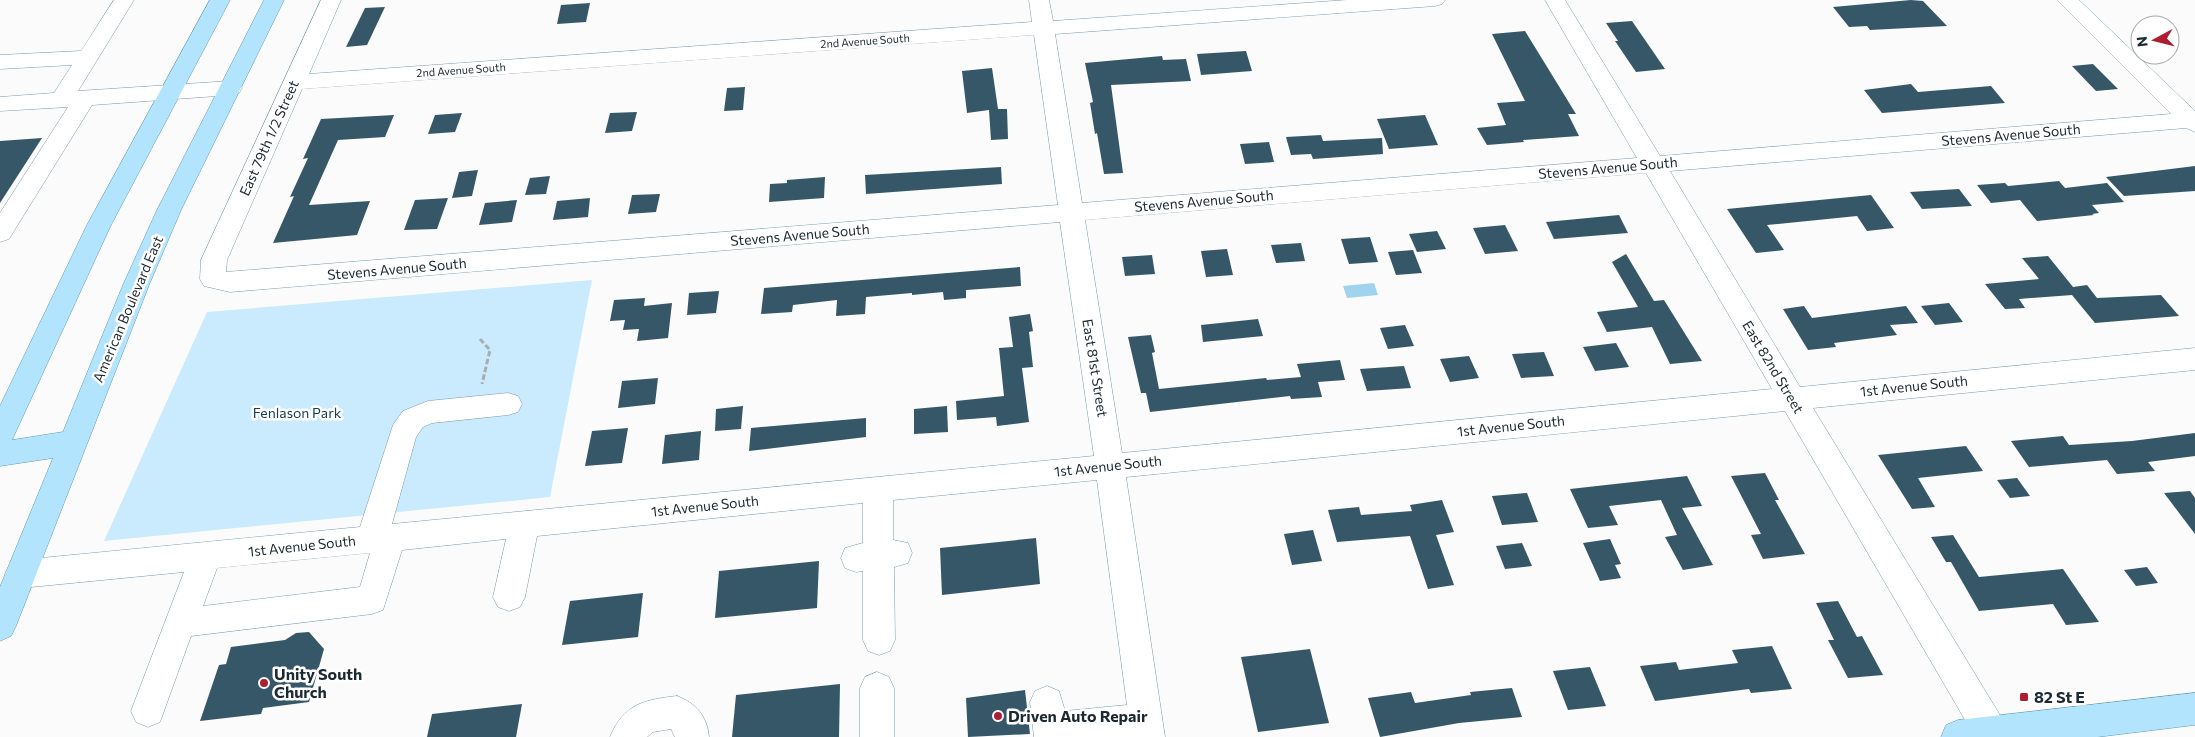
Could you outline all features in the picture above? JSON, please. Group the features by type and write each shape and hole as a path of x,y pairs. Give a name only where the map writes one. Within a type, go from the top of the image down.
{"main road":[{"path":"0,436 99,225 220,0"},
{"name":"American Boulevard East","path":"0,626 71,443 166,219 274,0"},
{"path":"0,454 71,443"},
{"path":"1958,737 1992,735 2195,708"}],"street":[{"path":"61,100 124,0"},
{"name":"East 79th 1/2 Street","path":"213,279 214,260 331,0"},
{"name":"East 81st Street","path":"1039,0 1110,466 1146,728"},
{"name":"2nd Avenue South","path":"294,82 1436,0"},
{"name":"East 82nd Street","path":"1555,0 1992,735"},
{"path":"2067,0 2194,122"},
{"path":"0,62 88,57"},
{"path":"0,104 231,88"},
{"path":"0,233 86,98"},
{"name":"Stevens Avenue South","path":"213,279 230,282 1653,164 2194,122"},
{"name":"1st Avenue South","path":"21,574 2195,359"},
{"path":"180,623 372,600 381,538 403,433 413,418 428,412 508,404"},
{"path":"878,489 878,641"},
{"path":"509,597 524,524"},
{"path":"148,712 206,556"},
{"path":"877,688 877,737"},
{"path":"627,737 632,726 648,716 677,712 691,726 692,737"},
{"path":"1049,723 1146,728"}],"path":[{"path":"480,339 490,350 482,386"}],"green space":[{"name":"Fenlason Park","path":"592,280 550,497 104,541 207,312"}],"shaded area":[{"path":"1374,283 1378,295 1347,298 1343,286"}],"building":[{"path":"1911,0 1923,1 1947,26 1870,30 1867,26 1849,27 1833,7"},
{"path":"590,3 586,22 557,24 561,5"},
{"path":"385,7 367,45 346,47 365,8"},
{"path":"1632,21 1665,69 1636,72 1615,41 1618,41 1606,23"},
{"path":"1525,31 1576,114 1568,114 1579,136 1487,145 1477,128 1506,125 1497,103 1525,101 1492,34"},
{"path":"1246,51 1252,71 1201,75 1197,54"},
{"path":"1162,56 1163,60 1186,59 1191,81 1111,85 1123,173 1104,174 1097,133 1095,134 1090,103 1093,102 1085,63"},
{"path":"2093,64 2118,89 2096,91 2072,66"},
{"path":"992,68 998,109 1007,109 1008,139 991,140 989,110 967,113 962,71"},
{"path":"1911,84 1918,92 1991,86 2005,103 1882,113 1864,90"},
{"path":"745,87 743,110 724,111 727,88"},
{"path":"637,112 632,131 605,133 610,113"},
{"path":"462,113 455,132 428,134 435,115"},
{"path":"394,115 385,137 338,140 309,205 370,201 357,235 273,243 294,196 290,197 308,158 303,159 321,119"},
{"path":"1425,115 1438,145 1389,149 1377,119"},
{"path":"1321,135 1323,141 1382,138 1383,154 1313,159 1311,154 1291,155 1286,137"},
{"path":"42,138 0,203 0,141"},
{"path":"1269,142 1274,162 1245,164 1240,144"},
{"path":"2195,166 2195,191 2124,196 2106,177"},
{"path":"1001,167 1002,184 866,194 865,175"},
{"path":"478,170 472,196 452,198 459,172"},
{"path":"550,176 546,194 525,195 530,178"},
{"path":"825,177 824,198 769,202 770,184 787,183 787,180"},
{"path":"2059,181 2065,188 2107,183 2124,202 2092,205 2099,213 2092,214 2094,215 2037,221 2020,200 1991,203 1977,185 2005,183 2008,186"},
{"path":"1959,189 1972,206 1922,209 1910,192"},
{"path":"660,194 656,212 628,214 632,195"},
{"path":"1871,195 1894,228 1867,231 1857,216 1767,225 1784,250 1756,253 1727,209"},
{"path":"448,198 437,229 404,230 415,200"},
{"path":"590,198 588,217 553,220 557,201"},
{"path":"517,200 512,222 479,225 485,203"},
{"path":"1619,215 1628,233 1554,239 1546,222"},
{"path":"1505,225 1518,251 1485,254 1473,228"},
{"path":"1437,231 1446,249 1417,252 1409,234"},
{"path":"1370,237 1378,262 1349,264 1341,239"},
{"path":"1301,243 1305,261 1276,263 1271,245"},
{"path":"1227,249 1233,275 1206,277 1201,251"},
{"path":"1413,250 1422,273 1396,275 1388,252"},
{"path":"1626,254 1654,301 1664,300 1702,361 1670,364 1652,327 1607,332 1597,312 1638,307 1612,262"},
{"path":"1152,255 1155,274 1125,276 1122,257"},
{"path":"2048,256 2073,287 2087,285 2097,298 2161,295 2179,316 2095,323 2072,295 2019,299 2025,308 2005,309 1985,284 2039,279 2022,258"},
{"path":"1020,267 1021,286 966,290 966,298 944,300 943,292 912,295 912,293 866,297 865,314 836,316 837,300 793,305 792,312 761,314 764,288"},
{"path":"719,291 716,313 687,315 689,293"},
{"path":"645,298 644,306 672,303 668,338 637,341 639,329 623,330 625,320 610,321 614,300"},
{"path":"1949,303 1963,322 1935,325 1921,306"},
{"path":"1804,306 1812,318 1906,306 1918,323 1890,325 1897,335 1834,343 1836,347 1808,350 1783,309"},
{"path":"1030,314 1033,331 1029,332 1033,367 1022,368 1029,422 997,426 996,417 957,420 956,401 1004,396 999,348 1013,347 1009,317"},
{"path":"1258,319 1263,336 1203,342 1201,325"},
{"path":"1405,325 1414,346 1388,349 1380,328"},
{"path":"1151,335 1155,352 1152,353 1159,389 1266,378 1267,380 1301,377 1297,364 1340,360 1345,380 1318,382 1322,397 1291,399 1290,396 1150,412 1146,393 1141,393 1128,337"},
{"path":"1616,343 1629,367 1595,371 1583,347"},
{"path":"1544,352 1554,376 1521,378 1512,354"},
{"path":"1469,356 1479,378 1450,382 1440,359"},
{"path":"1404,366 1411,388 1367,391 1360,369"},
{"path":"658,378 655,404 618,408 622,381"},
{"path":"743,406 741,429 715,431 716,409"},
{"path":"947,406 948,432 914,434 914,409"},
{"path":"866,418 866,437 749,451 751,428"},
{"path":"628,428 622,463 585,466 592,431"},
{"path":"701,431 699,460 662,464 665,435"},
{"path":"2195,433 2195,456 2148,462 2155,471 2117,474 2107,460 2029,467 2011,441 2063,436 2069,445 2132,441"},
{"path":"1966,446 1983,471 1918,478 1935,507 1912,509 1878,455"},
{"path":"1765,473 1779,500 1775,500 1805,554 1763,559 1751,535 1761,534 1731,476"},
{"path":"1687,476 1702,506 1682,508 1713,565 1683,570 1665,537 1677,535 1661,500 1609,506 1618,525 1588,528 1570,489"},
{"path":"2017,478 2030,496 2010,498 1997,480"},
{"path":"2190,491 2195,498 2195,534 2164,493"},
{"path":"1527,493 1538,522 1502,525 1492,496"},
{"path":"1442,500 1454,532 1436,535 1454,585 1428,589 1410,536 1337,542 1328,510 1359,507 1361,515 1412,511 1410,505"},
{"path":"1313,530 1322,561 1292,565 1284,534"},
{"path":"1953,535 1979,577 2063,569 2099,622 2066,625 2053,604 1979,611 1951,562 1946,562 1931,537"},
{"path":"1036,538 1040,584 942,595 940,548"},
{"path":"1610,539 1621,564 1615,565 1621,578 1600,581 1583,543"},
{"path":"1522,543 1532,566 1505,569 1496,546"},
{"path":"819,561 817,608 715,618 719,571"},
{"path":"2147,567 2158,583 2136,586 2124,570"},
{"path":"643,593 638,637 562,645 570,601"},
{"path":"1838,601 1857,637 1862,636 1883,675 1848,678 1828,640 1834,640 1816,603"},
{"name":"Unity South Church","path":"309,632 324,649 309,702 263,708 261,714 200,721 219,665 226,664 231,647 285,640 296,633"},
{"path":"1772,646 1792,689 1751,693 1749,689 1655,701 1640,666 1676,662 1679,670 1738,663 1732,650"},
{"path":"1310,649 1329,723 1258,732 1241,657"},
{"path":"1590,667 1606,706 1568,710 1553,671"},
{"path":"840,684 839,737 732,737 736,695"},
{"path":"1512,688 1522,717 1459,723 1380,737 1368,698 1411,692 1415,703 1471,695 1470,692"},
{"path":"1025,690 1030,734 968,737 966,698"},
{"path":"522,704 516,737 427,737 432,714"}],"place":[{"name":"Unity South Church","path":"264,683"},
{"name":"82 St E","path":"2024,697"},
{"name":"Driven Auto Repair","path":"998,716"}]}
